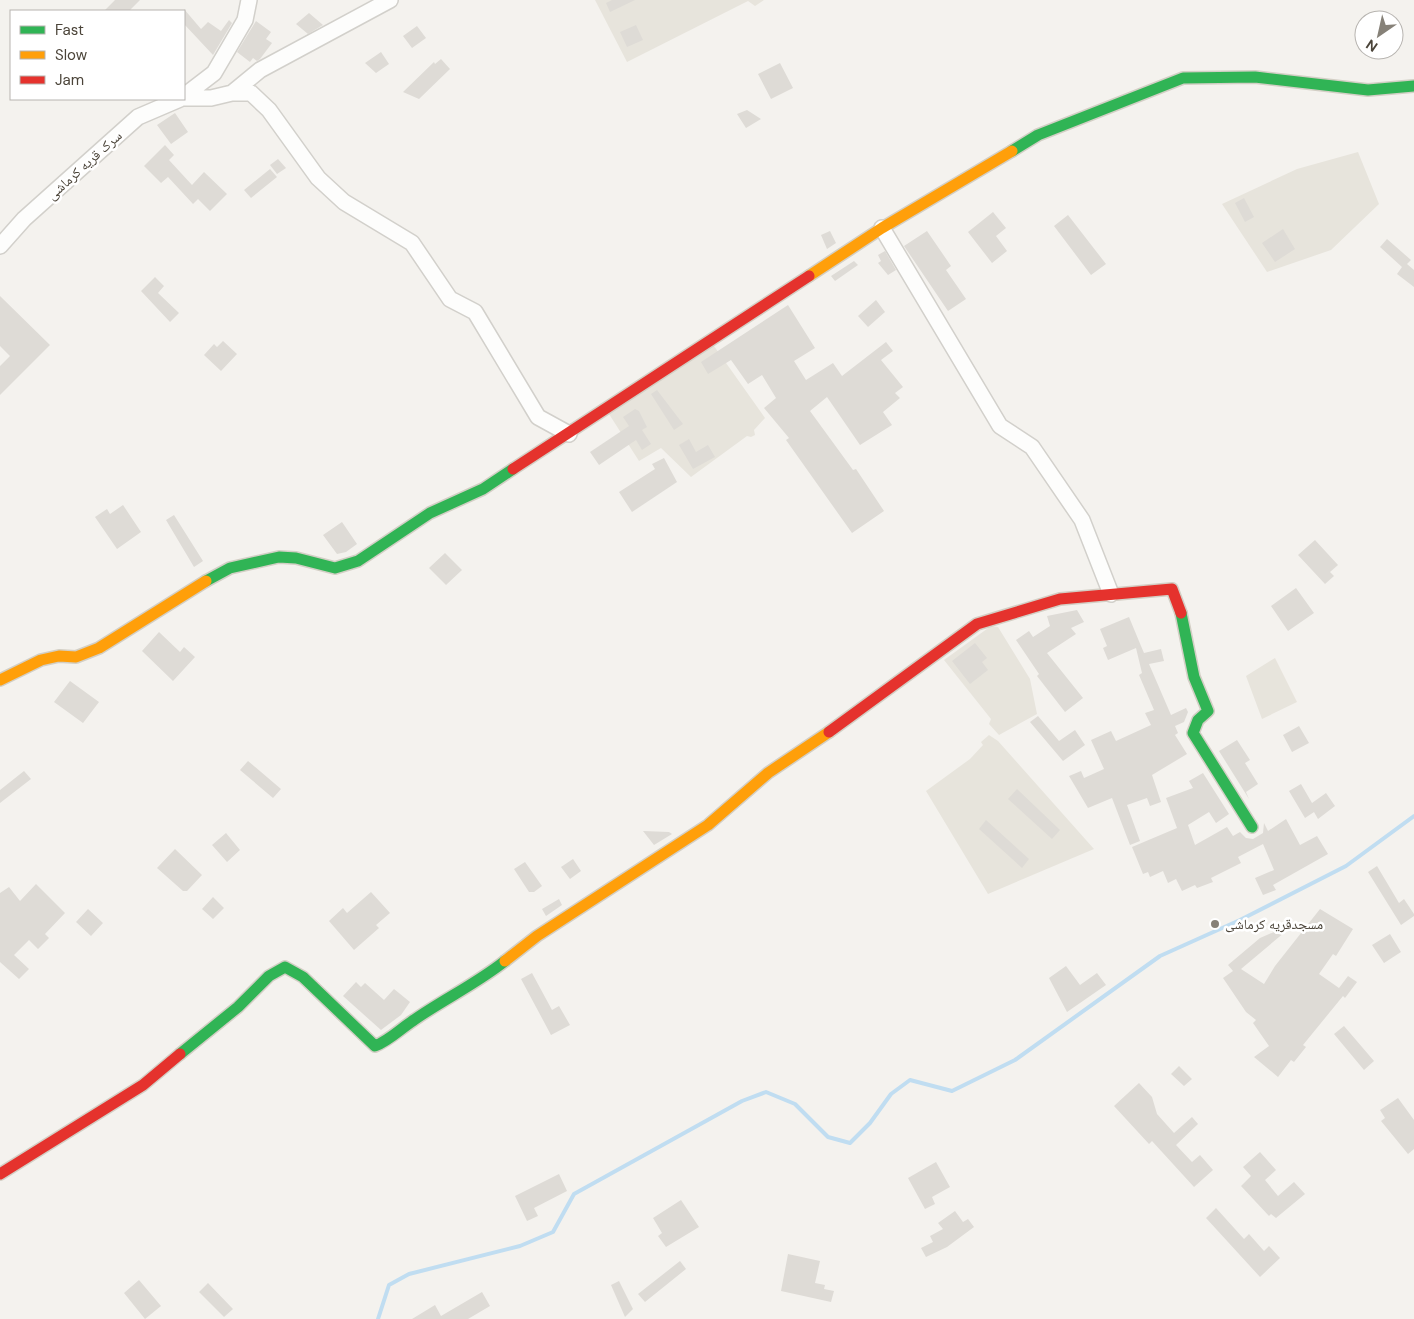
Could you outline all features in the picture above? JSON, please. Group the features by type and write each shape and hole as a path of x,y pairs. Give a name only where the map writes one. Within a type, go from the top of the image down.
{"street":[{"path":"185,96 214,73 245,20 249,0"},
{"path":"232,94 260,70 390,0"},
{"path":"0,680 8,674 41,660 59,656 76,657 99,648 136,627 173,600 230,568 279,557 296,558 335,568 358,561 430,513 483,489 882,228 1038,135 1183,78 1256,77 1368,90 1414,86"},
{"path":"185,97 211,98 251,93 269,110 318,178 344,202 412,243 450,299 474,312 538,417 569,434"},
{"name":"سرک قریه کرماشی","path":"0,246 24,219 138,117 178,100"},
{"path":"882,228 1000,426 1032,448 1082,520 1111,594"},
{"path":"0,1174 143,1085 238,1007 269,976 285,967 303,977 370,1043 375,1046 386,1042 414,1020 481,980 536,936 708,825 768,773 864,708 897,681 977,624 1060,599 1172,589 1182,617 1194,677 1208,710 1198,720 1193,733 1252,827"}],"shaded area":[{"path":"595,0 764,0 755,6 748,1 627,62"},
{"path":"1358,152 1379,204 1331,250 1267,272 1222,204 1297,169"},
{"path":"709,339 765,418 754,430 755,435 747,436 691,477 661,448 639,461 609,414"},
{"path":"991,626 998,627 1030,679 1037,714 999,735 989,724 991,719 944,660"},
{"path":"1275,658 1297,702 1262,719 1246,676"},
{"path":"989,735 998,741 1094,849 988,894 926,791 970,759 983,745 981,742"}],"building":[{"path":"115,0 140,0 130,10 105,10"},
{"path":"612,0 635,0 610,12 606,3"},
{"path":"185,10 201,29 208,22 221,31 229,20 232,23 213,55 185,25"},
{"path":"309,13 323,25 308,34 296,24"},
{"path":"256,21 271,32 266,39 272,43 260,59 257,61 253,58 250,62 237,52"},
{"path":"636,25 643,40 627,47 620,32"},
{"path":"417,26 426,38 412,48 403,36"},
{"path":"381,52 389,64 376,73 365,63"},
{"path":"441,59 450,69 419,99 403,92 434,62 435,64"},
{"path":"780,63 793,88 771,99 758,74"},
{"path":"747,110 761,119 746,128 737,114"},
{"path":"175,113 188,132 171,144 157,125"},
{"path":"165,145 174,155 169,160 192,185 204,172 227,194 210,211 198,199 193,204 168,177 161,183 144,166"},
{"path":"278,159 286,168 277,174 270,165"},
{"path":"270,169 277,177 251,198 244,190"},
{"path":"1244,198 1254,217 1245,222 1235,203"},
{"path":"993,212 1006,228 996,236 1007,251 992,263 968,232"},
{"path":"1068,215 1106,264 1091,275 1054,226"},
{"path":"1283,229 1295,249 1275,262 1262,243"},
{"path":"830,231 836,243 827,249 821,235"},
{"path":"927,231 951,266 946,270 966,299 948,311 904,246"},
{"path":"1387,239 1411,260 1407,264 1414,270 1414,287 1397,274 1402,267 1380,247"},
{"path":"885,251 896,270 888,275 878,263 881,261 878,255"},
{"path":"854,261 858,265 835,281 831,276"},
{"path":"155,277 164,286 158,293 179,313 170,322 141,291"},
{"path":"0,296 50,345 0,395 0,366 10,356 0,346"},
{"path":"876,300 885,312 868,327 858,316"},
{"path":"788,305 815,348 794,361 806,380 833,363 842,376 886,342 893,351 881,360 903,387 895,393 900,398 883,412 892,425 860,445 827,397 810,411 853,470 856,469 884,511 852,533 786,440 789,438 764,408 776,398 762,375 748,384 731,360 708,374 701,362"},
{"path":"223,341 237,354 221,371 204,355 214,344 217,347"},
{"path":"657,390 683,424 674,430 651,394"},
{"path":"635,409 639,411 647,427 642,430 651,444 642,450 636,440 599,465 590,452 629,426 623,417"},
{"path":"689,439 696,452 708,445 715,457 693,469 679,445"},
{"path":"664,458 677,482 632,512 619,492 655,469 652,464"},
{"path":"123,505 141,532 117,549 95,517 107,509 110,514"},
{"path":"174,515 203,561 194,567 166,520"},
{"path":"342,522 357,544 346,552 337,554 323,535"},
{"path":"1315,540 1338,565 1330,572 1334,576 1325,584 1298,555"},
{"path":"445,553 462,570 446,585 429,568"},
{"path":"1296,588 1314,613 1288,631 1271,606"},
{"path":"1077,610 1084,622 1071,628 1076,634 1047,653 1083,698 1065,712 1037,676 1039,674 1016,640 1029,631 1033,637 1050,626 1047,616"},
{"path":"1129,617 1144,653 1161,649 1164,661 1149,664 1171,715 1186,708 1188,712 1184,722 1175,726 1178,733 1175,735 1187,754 1152,775 1161,802 1150,806 1147,798 1127,805 1140,841 1130,845 1112,798 1088,808 1069,776 1081,771 1084,778 1104,769 1091,740 1111,731 1116,741 1151,725 1145,713 1154,710 1139,675 1142,673 1136,648 1108,660 1103,648 1107,646 1100,629"},
{"path":"159,632 180,652 184,647 195,657 173,681 142,651"},
{"path":"975,643 987,658 982,662 988,670 970,684 952,661"},
{"path":"70,681 99,702 83,723 54,702"},
{"path":"1038,716 1059,741 1075,730 1085,745 1063,761 1030,722"},
{"path":"1299,726 1309,743 1292,752 1283,735"},
{"path":"1237,740 1250,760 1245,763 1258,784 1246,792 1249,799 1219,751"},
{"path":"248,761 281,789 273,798 240,770"},
{"path":"24,771 31,779 0,803 0,790"},
{"path":"1203,773 1229,814 1216,823 1209,812 1188,825 1195,845 1227,827 1233,836 1240,832 1246,838 1253,839 1263,833 1264,823 1268,831 1286,819 1300,845 1317,836 1328,854 1273,885 1276,890 1263,895 1255,878 1274,870 1263,844 1238,857 1241,863 1211,878 1213,882 1197,888 1195,885 1182,891 1176,879 1168,883 1163,871 1150,877 1148,872 1143,874 1132,847 1177,828 1166,798 1193,788 1189,781"},
{"path":"1301,784 1312,803 1326,793 1335,806 1318,819 1314,812 1305,818 1289,791"},
{"path":"1017,789 1060,830 1052,839 1008,799"},
{"path":"986,820 1029,859 1022,868 979,829"},
{"path":"643,831 669,832 672,834 654,845"},
{"path":"226,833 240,850 227,862 212,845"},
{"path":"175,849 202,875 187,891 183,891 157,868"},
{"path":"573,859 581,871 570,879 561,867"},
{"path":"525,862 542,886 534,892 529,892 514,869"},
{"path":"1377,866 1399,903 1404,899 1414,914 1414,916 1401,925 1368,872"},
{"path":"36,884 65,913 45,934 49,938 38,949 29,940 14,955 29,969 19,979 0,962 0,893 9,887 20,901"},
{"path":"371,892 390,913 376,925 379,928 354,950 329,921 343,908 347,913"},
{"path":"213,897 224,908 213,919 202,909"},
{"path":"559,899 562,905 546,916 542,909"},
{"path":"88,909 103,923 91,936 76,922"},
{"path":"1320,909 1353,929 1336,956 1333,954 1319,974 1339,988 1348,976 1357,982 1345,998 1343,996 1303,1045 1306,1047 1294,1062 1291,1060 1278,1077 1254,1057 1269,1046 1253,1023 1256,1020 1246,1012 1223,978 1233,971 1228,965 1260,938 1283,928 1285,932 1241,969 1264,984 1275,966"},
{"path":"1390,934 1401,952 1384,963 1372,945"},
{"path":"1066,966 1080,985 1097,973 1106,985 1067,1012 1049,978"},
{"path":"532,973 552,1010 559,1006 570,1025 551,1035 521,979"},
{"path":"356,982 361,987 365,983 384,1000 394,989 410,1002 401,1015 381,1030 343,996"},
{"path":"1344,1026 1374,1061 1364,1070 1334,1034"},
{"path":"1179,1066 1192,1079 1184,1086 1171,1074"},
{"path":"1139,1083 1152,1097 1157,1114 1174,1133 1192,1117 1198,1124 1176,1145 1192,1162 1200,1155 1213,1170 1194,1187 1152,1141 1149,1144 1114,1106"},
{"path":"1398,1098 1414,1120 1414,1149 1408,1154 1381,1121 1385,1118 1380,1110"},
{"path":"1260,1152 1276,1170 1265,1180 1278,1196 1294,1182 1305,1194 1276,1218 1271,1214 1269,1216 1241,1186 1251,1176 1243,1167"},
{"path":"936,1162 950,1187 932,1197 935,1204 925,1209 908,1178"},
{"path":"559,1174 567,1191 534,1208 538,1216 527,1221 515,1196"},
{"path":"681,1200 699,1227 666,1247 658,1236 662,1233 653,1218"},
{"path":"1216,1208 1244,1239 1249,1234 1264,1251 1269,1246 1280,1258 1260,1277 1206,1218"},
{"path":"955,1211 963,1222 968,1219 974,1227 947,1247 926,1257 921,1248 933,1242 930,1236 943,1229 938,1223"},
{"path":"788,1254 820,1261 815,1283 825,1285 824,1289 834,1291 831,1302 781,1291"},
{"path":"680,1261 686,1269 645,1302 638,1294"},
{"path":"139,1280 161,1306 145,1319 124,1293"},
{"path":"619,1281 633,1309 625,1317 611,1285"},
{"path":"208,1283 233,1309 224,1317 199,1292"},
{"path":"482,1292 490,1306 468,1319 412,1319 435,1305 441,1316"}],"waterway":[{"path":"378,1319 389,1285 409,1274 520,1246 553,1232 574,1194 742,1101 766,1092 795,1104 828,1137 850,1143 870,1123 891,1094 910,1080 952,1091 1015,1060 1160,956 1240,920 1346,866 1414,816"}],"traffic: fast":[{"path":"1012,151 1038,135 1183,78 1255,77 1368,90 1414,86"},
{"path":"206,581 230,568 279,557 296,558 335,568 358,561 430,513 483,489 513,469"},
{"path":"1181,613 1194,677 1208,711 1198,720 1193,733 1252,827"},
{"path":"180,1054 238,1007 269,976 285,967 303,977 375,1046 505,961"}],"traffic: slow":[{"path":"809,276 882,228 1012,151"},
{"path":"0,680 41,660 59,656 76,657 99,648 206,581"},
{"path":"505,961 537,936 708,825 768,773 829,732"}],"traffic: jam":[{"path":"513,469 809,276"},
{"path":"829,732 977,624 1060,599 1172,589 1181,613"},
{"path":"0,1174 143,1085 180,1054"}],"place":[{"name":"مسجدقریه کرماشی","path":"1215,924"}]}
